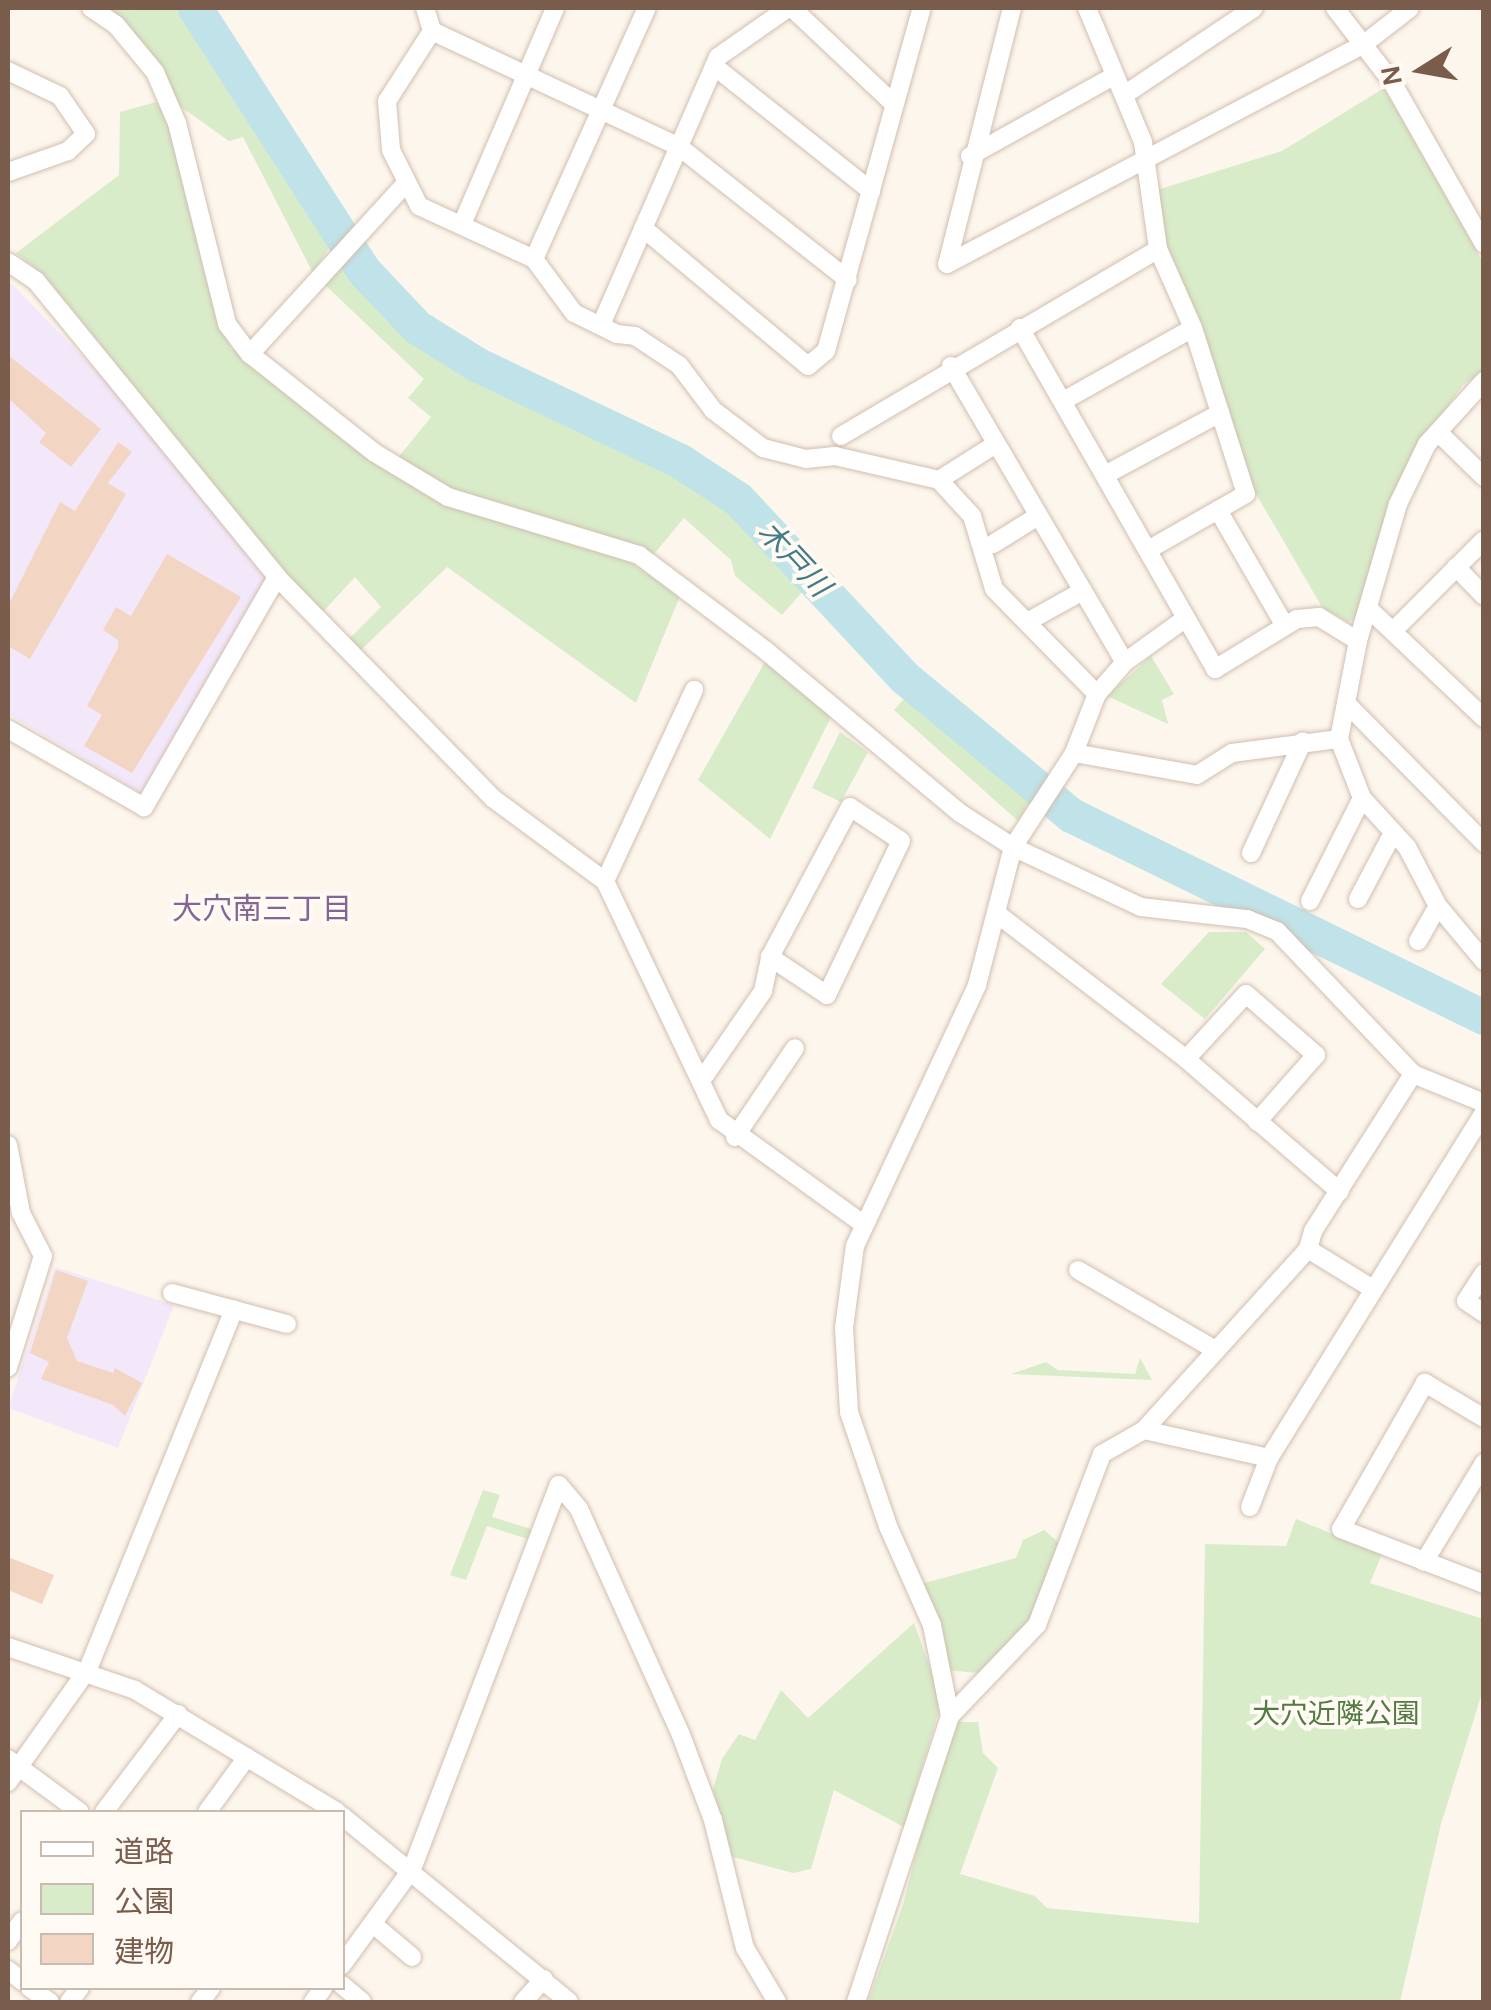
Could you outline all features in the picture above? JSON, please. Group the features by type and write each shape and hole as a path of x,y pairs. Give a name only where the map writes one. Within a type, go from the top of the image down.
{"street":[{"path":"91,8 116,25 155,72 177,123 227,324 250,354 375,453 448,497 639,556 765,650 915,782 1013,848 1141,907 1247,919 1277,932 1413,1074 1484,1103"},
{"path":"462,222 555,8"},
{"path":"534,259 647,8"},
{"path":"601,326 714,66 737,40 790,8 894,104"},
{"path":"1012,8 970,156 947,264 1143,156 1364,44 1410,8"},
{"path":"1124,95 1254,8"},
{"path":"1336,8 1364,44 1484,244"},
{"path":"422,9 432,31 678,146 848,280"},
{"path":"642,228 808,366 826,351 848,280 918,9"},
{"path":"1092,10 1143,156 1158,249 1194,328 1246,494 1148,550"},
{"path":"250,354 394,194 387,102 403,67 432,31"},
{"path":"714,66 871,190"},
{"path":"8,72 60,96 86,134 68,152 8,175"},
{"path":"970,156 1114,76"},
{"path":"394,194 442,222 462,222 534,259 574,314 635,336 680,366 714,410 764,448 806,459 834,456 939,480 972,516 994,589 1097,694"},
{"path":"841,436 951,366 1158,249"},
{"path":"8,262 36,282 277,577 494,799 604,881 701,1081 736,1137 862,1223"},
{"path":"1020,328 1216,670 1285,626 1319,617 1358,641"},
{"path":"1063,401 1194,328"},
{"path":"951,366 1125,662"},
{"path":"1484,380 1438,432 1398,504 1358,641 1339,739 1362,798 1421,866 1438,906 1484,961"},
{"path":"1105,475 1220,413"},
{"path":"1438,432 1484,477"},
{"path":"939,480 996,444"},
{"path":"1218,510 1285,626"},
{"path":"993,544 1038,516"},
{"path":"1394,630 1484,540"},
{"path":"1456,567 1484,596"},
{"path":"8,728 144,808 277,577"},
{"path":"1026,622 1083,592"},
{"path":"1370,610 1484,718"},
{"path":"950,1716 932,1625 888,1526 849,1412 846,1295 862,1223 922,1112 976,985 1013,848 1074,753 1097,694 1125,662 1186,618"},
{"path":"604,881 694,690"},
{"path":"1346,703 1484,842"},
{"path":"1074,753 1197,775 1232,754 1339,739"},
{"path":"1251,853 1303,742"},
{"path":"1310,901 1362,798"},
{"path":"701,1081 763,990 770,957 850,806 901,841 827,995 770,957"},
{"path":"1358,899 1393,832"},
{"path":"1418,941 1438,906"},
{"path":"996,912 1186,1059 1340,1192"},
{"path":"1186,1059 1246,994 1316,1055 1257,1122"},
{"path":"736,1137 795,1048"},
{"path":"856,2002 950,1716 1037,1625 1102,1454 1144,1430 1308,1249 1413,1074"},
{"path":"1250,1507 1269,1458 1484,1113"},
{"path":"8,1144 21,1213 43,1256 8,1368"},
{"path":"1308,1249 1373,1289"},
{"path":"1078,1270 1214,1349"},
{"path":"1484,1273 1466,1300 1484,1313"},
{"path":"172,1293 287,1324"},
{"path":"77,1810 11,1769 88,1669 234,1310"},
{"path":"1484,1418 1426,1383 1380,1451 1341,1529 1484,1584"},
{"path":"1144,1430 1269,1458"},
{"path":"1424,1562 1484,1463"},
{"path":"345,1962 412,1870 559,1485 579,1510 592,1550 681,1735 713,1820 745,1948 777,2002"},
{"path":"8,1648 88,1669 178,1714 333,1810"},
{"path":"106,1810 178,1714"},
{"path":"208,1810 247,1757"},
{"path":"345,1818 570,2002"},
{"path":"372,1924 412,1957"},
{"path":"524,2002 544,1979"}],"shaded area":[{"path":"8,280 119,394 268,575 148,789 138,791 8,714"},
{"path":"55,1267 174,1305 118,1448 8,1408"}],"green space":[{"path":"101,8 186,8 204,27 332,243 313,273 243,137 229,141 177,104"},
{"path":"1384,88 1483,262 1483,372 1463,385 1431,429 1357,618 1348,622 1322,607 1252,487 1201,324 1165,246 1157,190 1282,151"},
{"path":"156,102 171,125 204,270 231,348 371,457 631,563 680,596 636,703 447,567 358,653 346,642 381,607 355,577 320,615 44,275 16,253 119,175 120,112"},
{"path":"346,263 408,333 662,464 734,510 804,590 782,615 735,576 731,560 684,518 654,554 449,491 397,459 431,417 408,398 424,379 321,281"},
{"path":"1151,656 1174,694 1162,700 1168,724 1107,696"},
{"path":"766,660 831,717 770,839 698,780"},
{"path":"912,690 1031,799 1018,821 894,710"},
{"path":"840,732 868,752 841,802 812,788"},
{"path":"1209,932 1246,932 1265,949 1205,1019 1161,984"},
{"path":"1140,1358 1152,1380 1011,1374 1046,1362 1058,1370 1135,1374"},
{"path":"483,1490 500,1495 492,1517 531,1529 528,1539 487,1526 466,1580 450,1575"},
{"name":"大穴近隣公園","path":"1296,1519 1382,1554 1370,1583 1483,1619 1483,1690 1441,1824 1400,2002 868,2002 903,1905 949,1722 978,1722 983,1753 998,1768 960,1874 1035,1896 1047,1908 1199,1923 1205,1544 1286,1546"},
{"path":"1044,1530 1065,1548 1033,1623 979,1673 945,1670 914,1586 1016,1558 1023,1540"},
{"path":"914,1623 942,1701 904,1827 834,1790 811,1869 793,1873 730,1856 713,1789 722,1759 739,1734 755,1740 781,1690 808,1718"}],"building":[{"path":"8,355 101,429 71,467 39,442 46,433 8,398"},
{"path":"118,442 132,452 108,483 126,494 30,659 8,646 8,606 60,502 75,511"},
{"path":"167,554 241,597 132,773 84,746 102,715 87,706 118,648 118,640 103,630 116,607 131,616"},
{"path":"56,1270 88,1281 67,1338 77,1361 113,1373 115,1368 142,1383 125,1416 113,1405 41,1379 49,1362 30,1353"},
{"path":"8,1557 54,1575 42,1604 8,1590"}],"waterway":[{"name":"木戸川","path":"195,8 364,271 417,327 478,365 680,461 738,499 904,677 1071,815 1484,1017"}],"district":[{"name":"大穴南三丁目","path":"262,909"}]}
